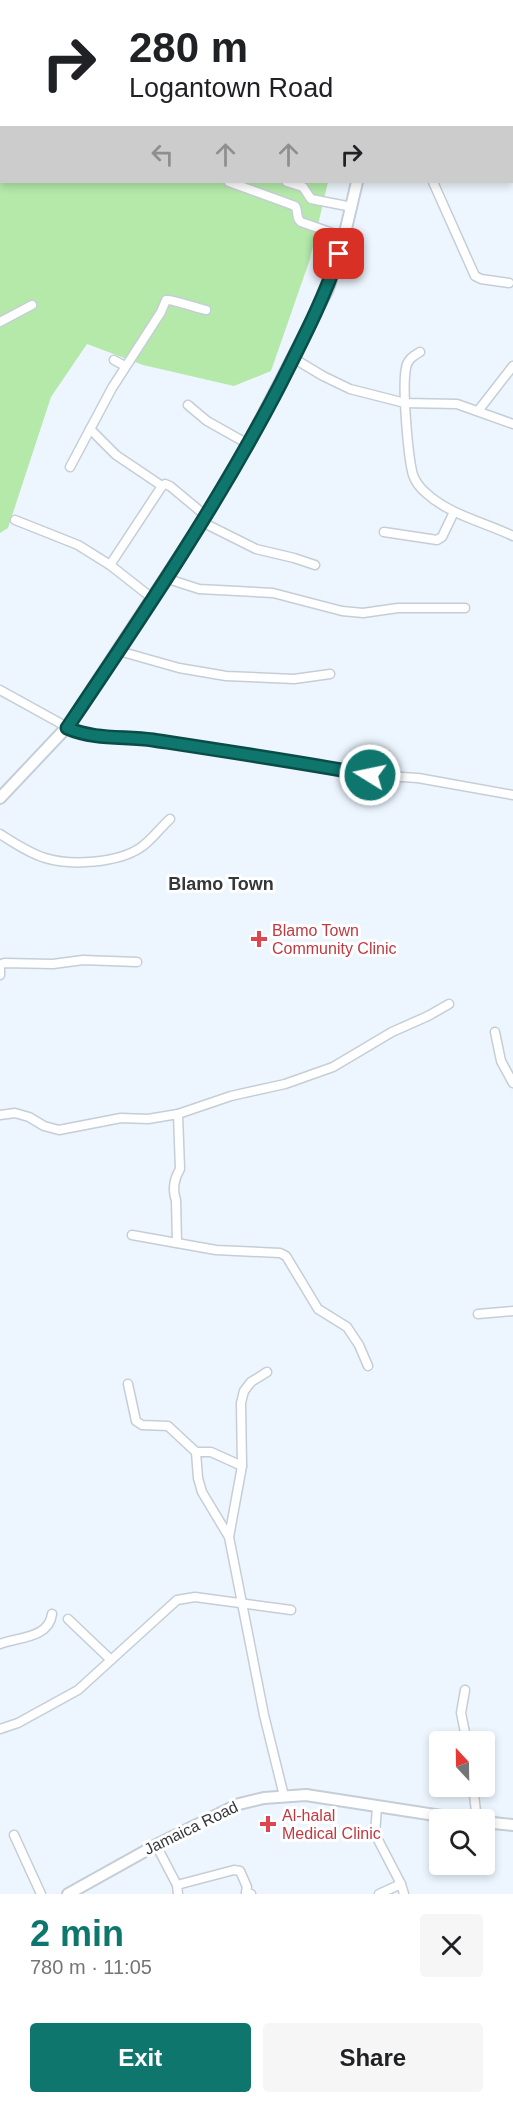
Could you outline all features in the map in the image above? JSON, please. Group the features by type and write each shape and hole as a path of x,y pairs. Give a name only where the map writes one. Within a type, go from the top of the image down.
{"street":[{"path":"233,183 295,206 301,222 344,237"},
{"path":"290,183 303,187 311,199 352,207"},
{"path":"0,798 67,728 204,519 248,444 327,289 344,237 357,183"},
{"path":"433,183 456,230 472,273 481,279 509,283"},
{"path":"70,467 125,366 161,312 166,300 206,310"},
{"path":"0,322 32,305"},
{"path":"420,352 409,360 405,368 405,403 411,464 417,484 435,501 454,512 513,536"},
{"path":"293,358 350,389 405,403 446,403 478,411 513,424"},
{"path":"114,360 125,366"},
{"path":"478,411 513,366"},
{"path":"188,405 207,421 248,444"},
{"path":"90,429 116,455 162,486 170,486 204,519 256,549 315,565"},
{"path":"110,565 162,486"},
{"path":"384,532 437,540 442,537 454,512"},
{"path":"15,520 78,545 110,565 152,598"},
{"path":"165,578 199,589 273,593 363,613 398,608 465,608"},
{"path":"119,651 179,668 217,675 294,679 330,674"},
{"path":"0,690 67,728 91,736 142,739 234,751 370,775 418,778 513,795"},
{"path":"0,834 45,858 101,860 123,856 141,847 170,819"},
{"path":"0,975 0,965 4,963 53,964 83,960 137,962"},
{"path":"0,1114 15,1113 59,1130 121,1118 147,1119 178,1114 205,1103 285,1084 333,1067 393,1032 449,1004"},
{"path":"495,1032 501,1061 513,1083"},
{"path":"177,1243 174,1193 175,1177 180,1169 178,1114"},
{"path":"132,1235 216,1250 280,1253 285,1256 318,1309 347,1327 368,1366"},
{"path":"478,1314 513,1311"},
{"path":"229,1537 242,1466 241,1403 244,1390 251,1382 267,1372"},
{"path":"128,1384 136,1422 142,1425 168,1426 196,1452 198,1478 202,1492 229,1537 264,1715 284,1796"},
{"path":"196,1452 211,1452 242,1466"},
{"path":"0,1730 65,1698 91,1679 177,1600 195,1597 291,1610"},
{"path":"0,1644 28,1637 45,1629 51,1622 52,1614"},
{"path":"68,1619 111,1660"},
{"path":"465,1690 461,1713 465,1731"},
{"name":"Jamaica Road","path":"68,1894 156,1845 239,1804 264,1798 306,1795 429,1815"},
{"path":"377,1807 375,1834 404,1894"},
{"path":"495,1823 513,1825"},
{"path":"14,1835 41,1894"},
{"path":"156,1845 177,1889 234,1870 240,1871 247,1887 246,1892 251,1894"},
{"path":"379,1894 401,1884"}],"green space":[{"path":"0,183 328,183 310,259 271,371 234,386 143,365 87,344 51,397 8,528 0,533"}],"place":[{"name":"Blamo Town Community Clinic","path":"259,939"},
{"name":"Al-halal Medical Clinic","path":"268,1824"}],"district":[{"name":"Blamo Town","path":"221,884"}],"route":[{"path":"339,254 327,289 248,444 202,522 67,728 91,736 142,739 234,751 370,775"}]}
